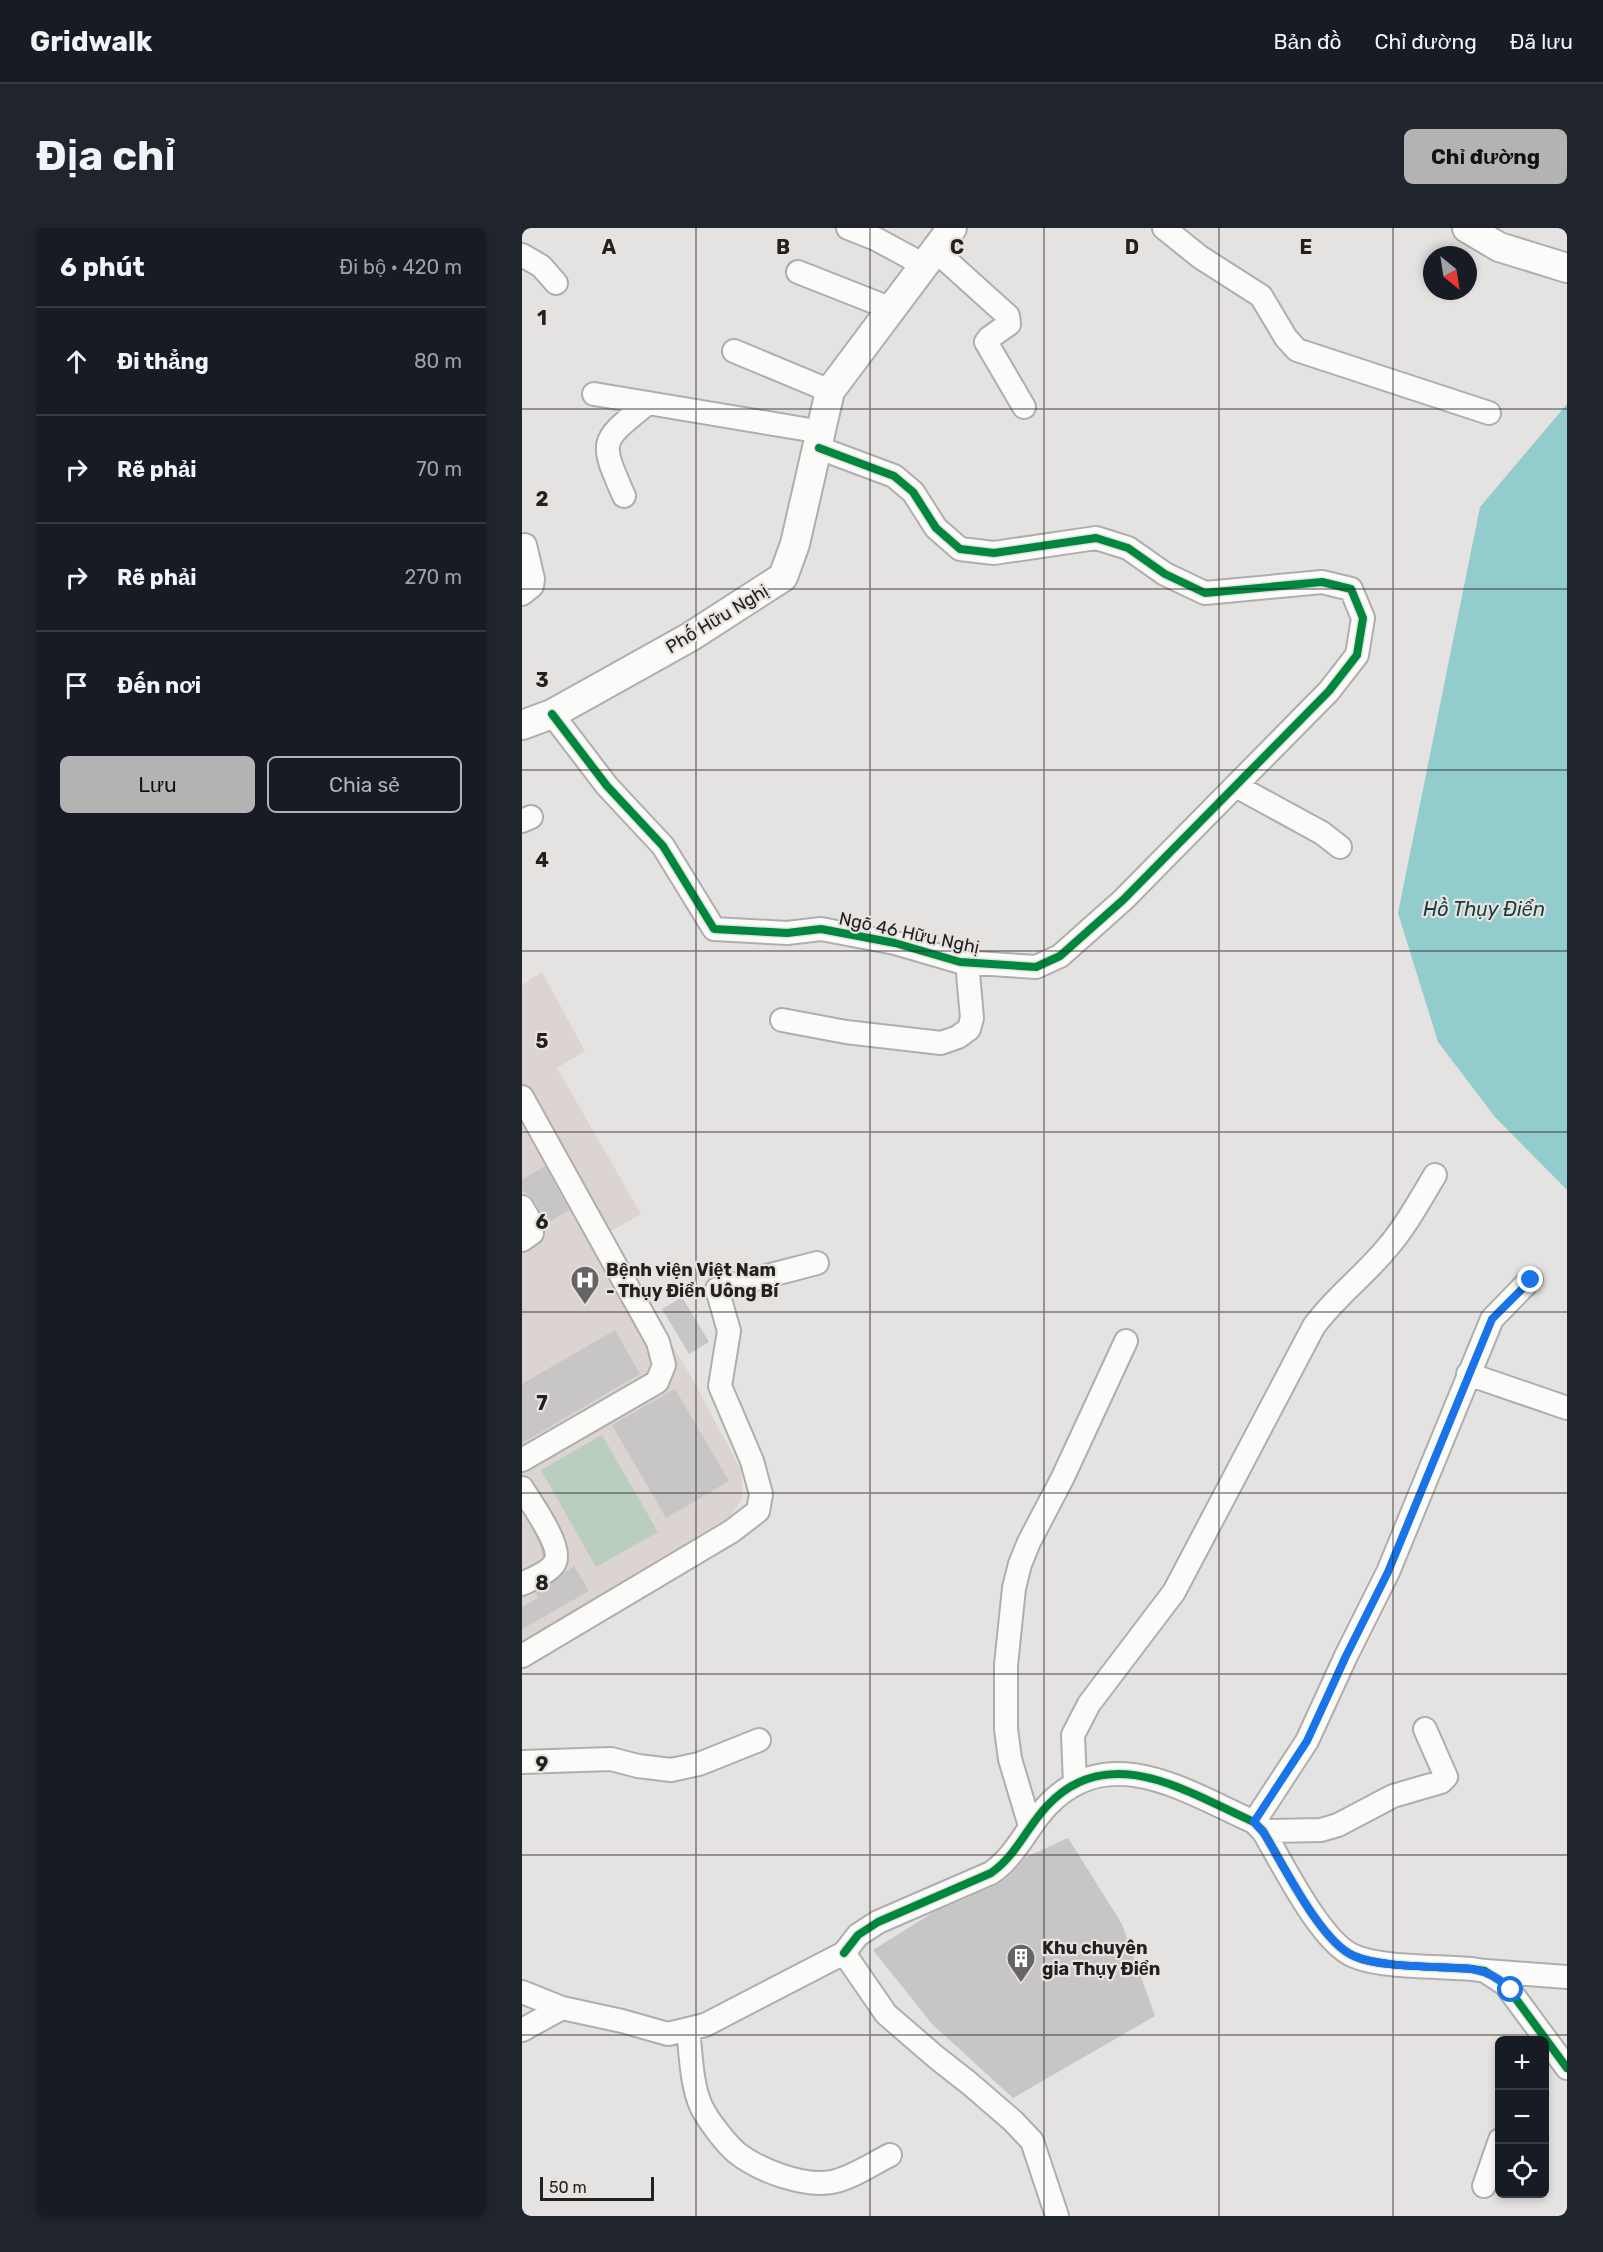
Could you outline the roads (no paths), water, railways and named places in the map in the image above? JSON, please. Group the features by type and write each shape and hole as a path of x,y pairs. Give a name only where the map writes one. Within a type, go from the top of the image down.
{"main road":[{"name":"Phố Hữu Nghị","path":"522,725 552,714 690,637 778,582 786,571 795,544 830,391 952,228"},
{"path":"1467,228 1499,248 1566,265"}],"street":[{"path":"848,228 930,258 1008,316 1009,324 986,342 1024,407"},
{"path":"1164,228 1200,257 1261,296 1286,338 1297,350 1489,413"},
{"path":"522,255 541,266 556,283"},
{"path":"798,272 892,309"},
{"path":"734,351 830,391"},
{"path":"594,394 648,403 820,440"},
{"path":"624,496 608,458 608,443 613,432 648,403"},
{"name":"Ngõ 46 Hữu Nghị","path":"552,714 607,786 663,846 714,929 787,933 821,929 895,943 967,962 1036,967 1060,956 1124,900 1329,691 1357,655 1363,618 1351,589 1322,582 1205,593 1165,574 1128,548 1096,538 994,553 960,549 936,528 913,492 894,476 820,440"},
{"path":"522,594 532,586 525,545"},
{"path":"1236,786 1322,832 1340,848"},
{"path":"782,1020 857,1033 941,1043 958,1037 969,1029 972,1018 967,962"},
{"path":"522,1096 658,1342 664,1365 657,1382 522,1461"},
{"path":"1075,1784 1073,1735 1079,1720 1174,1592 1314,1326 1327,1308 1387,1248 1402,1229 1435,1175"},
{"path":"522,1207 532,1224 532,1233 522,1240"},
{"path":"522,1656 732,1531 758,1510 761,1494 752,1461 720,1386 729,1331 717,1289 817,1263"},
{"path":"1259,1827 1307,1741 1388,1572 1492,1319 1531,1280"},
{"path":"1030,1826 1010,1759 1006,1729 1006,1665 1014,1588 1029,1542 1063,1477 1126,1341"},
{"path":"1468,1374 1567,1408"},
{"path":"522,1488 556,1547 557,1557 553,1566 522,1584"},
{"path":"522,1992 562,2008 668,2034 705,2025 844,1953 858,1935 878,1922 991,1873 1003,1864 1048,1804 1075,1784 1109,1773 1146,1775 1259,1827 1304,1832 1338,1825 1393,1796 1442,1782 1446,1777 1425,1729"},
{"path":"522,1762 611,1759 638,1766 671,1770 699,1764 759,1740"},
{"path":"1259,1827 1321,1928 1342,1951 1372,1962 1567,1977"},
{"path":"844,1953 886,2014 1013,2121 1032,2141 1057,2216"},
{"path":"1485,1971 1505,1984 1535,2034 1567,2068"},
{"path":"522,2030 562,2008"},
{"path":"688,2029 696,2089 701,2104 707,2118 737,2153 766,2169 793,2180 815,2183 834,2182 890,2155"},
{"path":"1484,2186 1499,2144"}],"water":[{"name":"Hồ Thụy Điển","path":"1567,404 1567,1190 1495,1117 1438,1042 1398,913 1480,507"}],"place":[{"name":"Bệnh viện Việt Nam - Thụy Điển Uông Bí","path":"585,1306"},
{"name":"Khu chuyên gia Thụy Điển","path":"1021,1984"}]}
